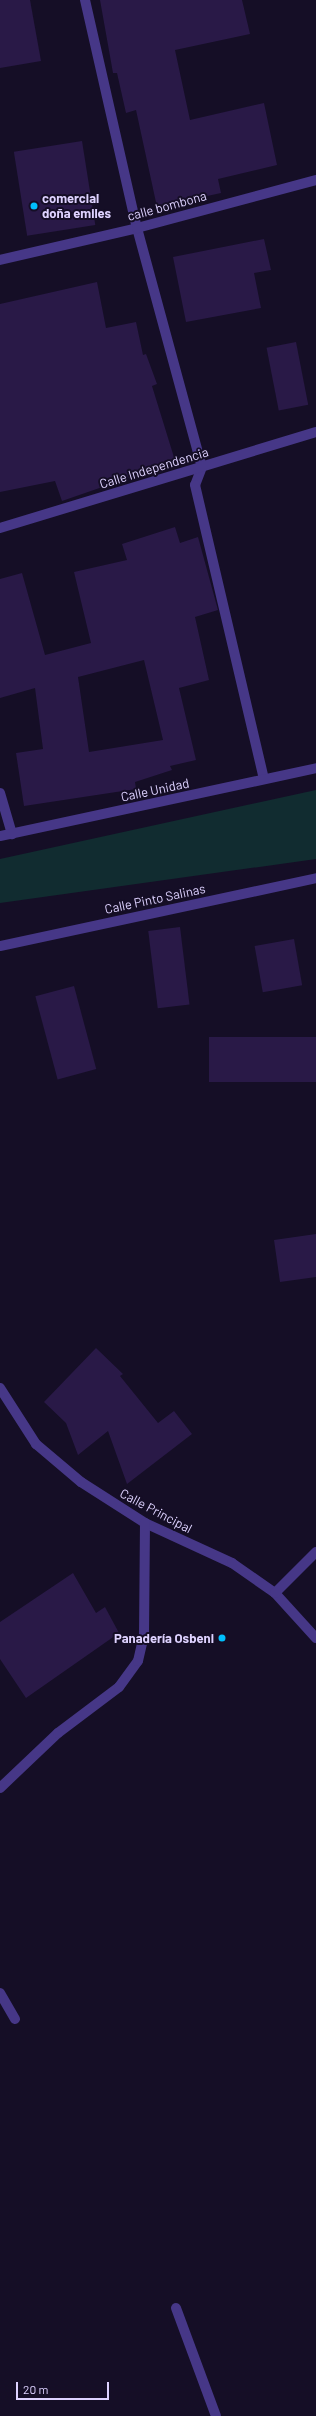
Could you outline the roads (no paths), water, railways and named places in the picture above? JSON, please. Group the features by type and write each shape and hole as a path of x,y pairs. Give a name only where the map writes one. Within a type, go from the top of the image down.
{"street":[{"path":"85,0 137,228 202,467 195,484 264,779"},
{"name":"calle bombona","path":"0,260 137,228 316,180"},
{"name":"Calle Independencia","path":"0,528 316,432"},
{"name":"Calle Unidad","path":"0,836 316,768"},
{"path":"0,793 12,834"},
{"name":"Calle Pinto Salinas","path":"0,946 316,878"},
{"name":"Calle Principal","path":"0,1388 36,1444 81,1482 145,1523 232,1564 275,1593 316,1638"},
{"path":"0,1788 58,1733 120,1687 138,1661 144,1636 145,1523"},
{"path":"275,1593 316,1552"},
{"path":"0,1993 15,2019"},
{"path":"176,2308 216,2416"}],"place":[{"name":"comercial doña emiles","path":"34,206"},
{"name":"Panadería Osbeni","path":"222,1638"}]}
